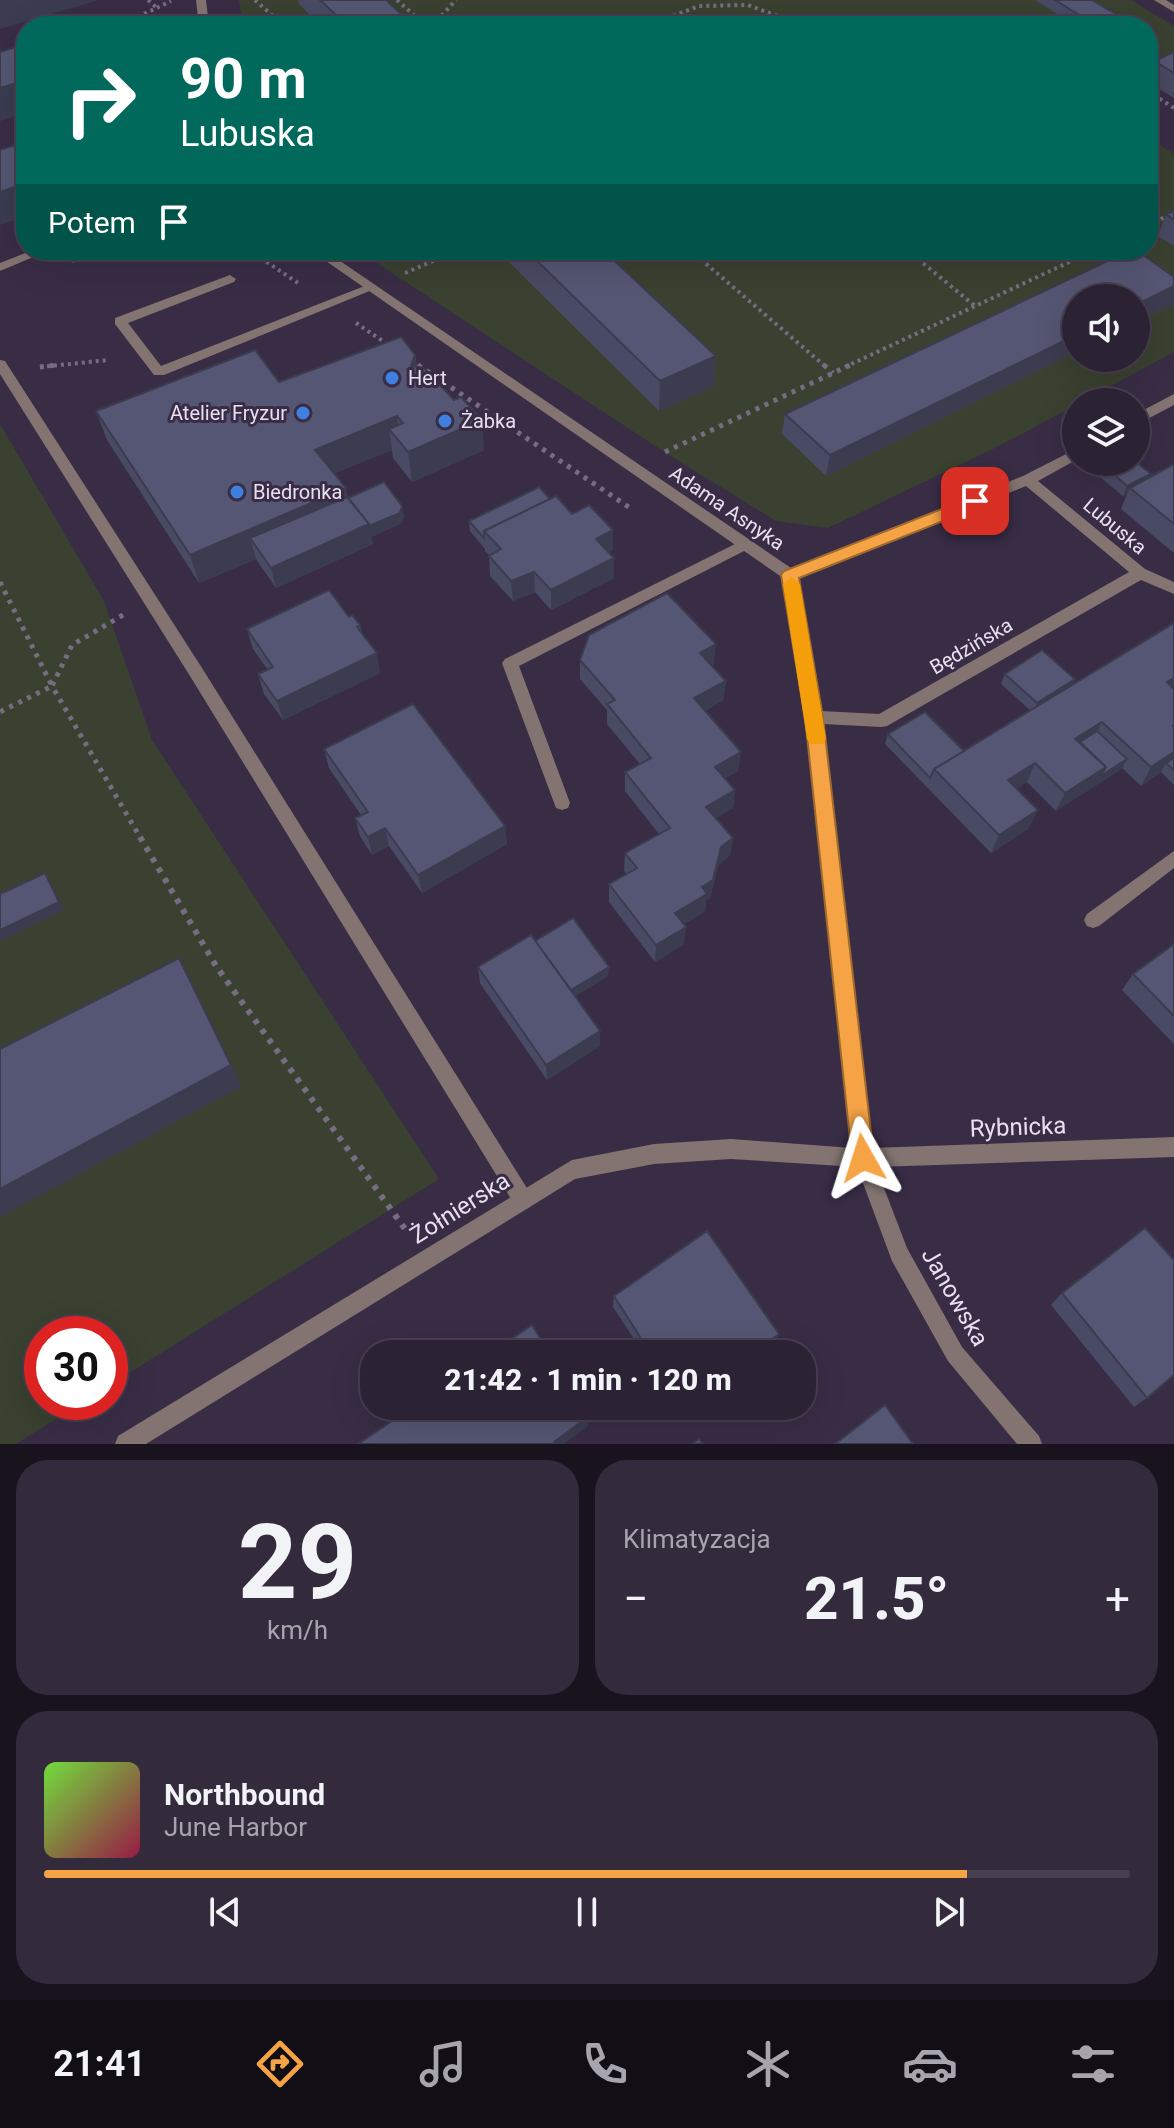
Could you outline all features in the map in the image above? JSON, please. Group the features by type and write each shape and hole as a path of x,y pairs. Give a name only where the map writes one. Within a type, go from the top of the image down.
{"street":[{"path":"1159,0 1174,9"},
{"name":"Adama Asnyka","path":"330,260 790,575 814,717 863,1158"},
{"path":"230,279 120,321 159,372 371,288"},
{"path":"1,366 151,601 523,1200"},
{"path":"1150,412 1174,399"},
{"path":"790,575 1028,480 1062,462"},
{"name":"Lubuska","path":"1028,480 1140,573 1174,588"},
{"path":"562,803 510,663 745,544"},
{"name":"Będzińska","path":"814,717 881,721 1140,573"},
{"path":"1093,920 1174,858"},
{"name":"Rybnicka","path":"863,1158 1174,1147"},
{"name":"Żołnierska","path":"126,1444 572,1170 654,1154 731,1149 863,1158"},
{"name":"Janowska","path":"863,1158 899,1254 955,1354 1031,1444"}],"path":[{"path":"148,0 157,8"},
{"path":"255,0 273,16"},
{"path":"397,0 415,16"},
{"path":"441,16 456,0"},
{"path":"697,0 699,6"},
{"path":"140,16 171,1"},
{"path":"673,16 699,6 748,5 777,16"},
{"path":"1161,99 1170,95"},
{"path":"1158,97 1174,108"},
{"path":"264,260 637,512"},
{"path":"371,288 436,260"},
{"path":"702,260 833,373"},
{"path":"919,260 975,306"},
{"path":"631,467 1074,260"},
{"path":"1,366 106,361 141,348"},
{"path":"0,582 52,686 216,966 428,1259"},
{"path":"0,712 52,686 72,645 151,601"}],"green space":[{"path":"239,0 1131,0 1157,16 241,16"},
{"path":"1158,16 1174,26 1174,55 1158,61"},
{"path":"1158,144 1174,154 1174,352 1150,365 1150,284 1062,284 1062,372 1137,372 1107,388 1062,388 1062,412 828,528 776,521 669,455 372,260 1158,260"},
{"path":"0,424 104,601 152,740 439,1179 128,1374 128,1316 24,1316 24,1420 54,1420 16,1444 0,1444"}],"building":[{"path":"320,0 386,0 403,16 337,16"},
{"path":"1055,0 1092,0 1119,16 1081,16"},
{"path":"16,47 16,83 0,88 0,52"},
{"path":"1174,52 1174,73 1158,63 1158,59"},
{"path":"16,144 16,186 0,192 0,150"},
{"path":"536,260 614,260 716,356 660,381"},
{"path":"1110,260 1150,260 1174,277 1174,286 1150,298 1150,284 1062,284 1062,342 830,455 785,414"},
{"path":"401,337 415,355 411,366 424,368 454,400 461,397 482,420 408,452 389,429 403,423 397,416 315,450 346,488 190,555 96,411 255,350 279,382"},
{"path":"1174,464 1174,524 1130,488"},
{"path":"1116,476 1147,476 1127,486"},
{"path":"384,482 402,506 400,513 369,526 348,498"},
{"path":"539,487 550,499 484,531 484,538 469,521"},
{"path":"556,496 572,514 589,505 613,530 596,539 614,558 551,590 534,572 511,581 489,556 501,549 484,531"},
{"path":"347,497 369,524 271,568 250,538"},
{"path":"329,590 349,617 352,615 360,625 357,627 377,653 277,701 258,674 273,667 247,629"},
{"path":"667,593 716,644 700,653 726,681 694,698 741,752 715,767 735,790 706,807 733,838 721,847 713,880 702,887 707,894 675,913 686,927 656,945 609,884 637,868 625,853 670,828 625,772 651,758 607,704 615,700 580,660 589,635"},
{"path":"1174,623 1174,678 1167,682 1174,689 1174,752 1151,767 1102,722 1075,739 1106,767 1065,793 1035,763 1008,780 1038,810 999,835 934,769"},
{"path":"1042,650 1075,679 1037,703 1005,674"},
{"path":"413,704 505,826 418,875 385,828 368,837 355,818 368,812 324,749"},
{"path":"925,712 964,751 934,769 930,778 888,734"},
{"path":"1097,731 1127,759 1101,776 1106,767 1080,742"},
{"path":"1174,758 1174,770 1166,763"},
{"path":"45,873 59,902 0,930 0,894"},
{"path":"573,918 609,967 571,990 535,941"},
{"path":"531,935 600,1031 546,1065 478,967"},
{"path":"1174,944 1174,1016 1133,974"},
{"path":"179,958 231,1065 0,1189 0,1049"},
{"path":"1145,1228 1174,1260 1174,1375 1147,1398 1062,1293"},
{"path":"707,1231 779,1334 771,1340 642,1340 614,1296"},
{"path":"532,1325 541,1340 510,1340"},
{"path":"885,1405 913,1444 835,1444"},
{"path":"393,1420 584,1420 555,1444 358,1444"}],"slow traffic":[{"path":"791,584 817,739"}],"place":[{"name":"Hert","path":"392,378"},
{"name":"Atelier Fryzur","path":"303,413"},
{"name":"Żabka","path":"445,421"},
{"name":"Biedronka","path":"237,492"}],"route":[{"path":"863,1158 814,717 790,575 975,501"}]}
